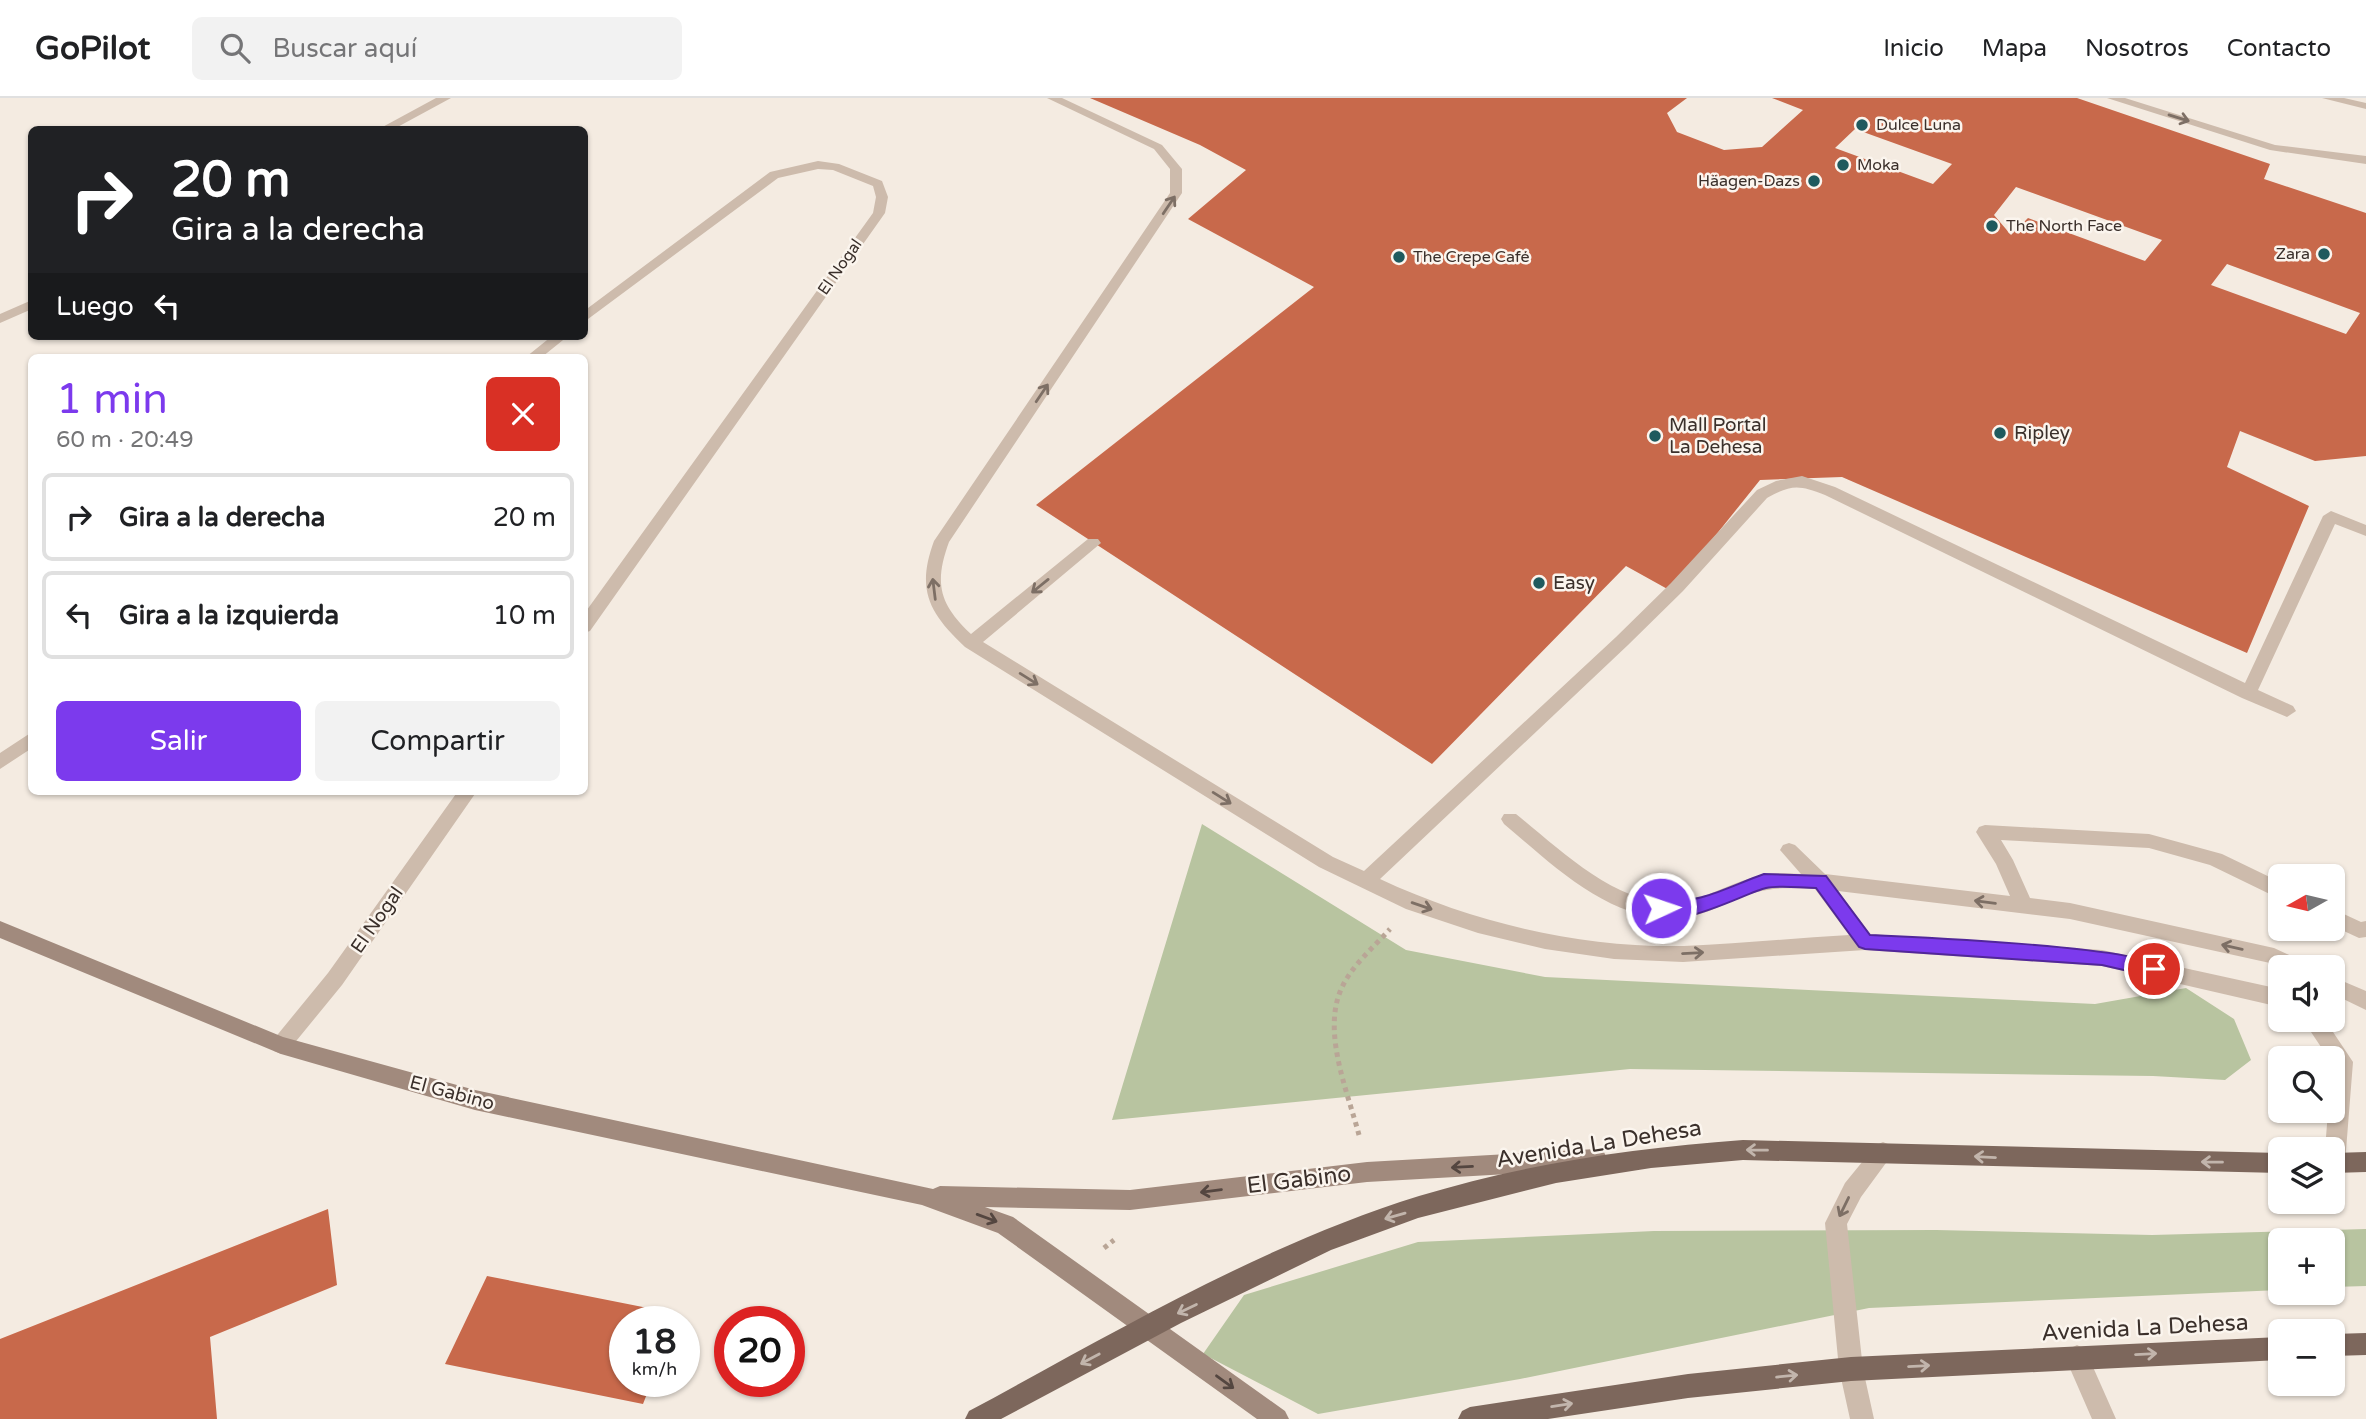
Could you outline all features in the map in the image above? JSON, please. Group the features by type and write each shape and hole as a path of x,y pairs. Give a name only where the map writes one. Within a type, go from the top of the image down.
{"main road":[{"name":"El Gabino","path":"0,929 281,1045 475,1101 922,1195 1005,1225 1277,1419"},
{"name":"Avenida La Dehesa","path":"976,1419 1150,1327 1277,1265 1376,1222 1503,1184 1676,1154 1743,1150 2268,1163"},
{"name":"El Gabino","path":"922,1195 1130,1200 1367,1172 1676,1154"},
{"path":"2345,1163 2366,1162"},
{"path":"2345,1345 2366,1344"},
{"name":"Avenida La Dehesa","path":"1470,1419 1688,1386 1851,1369 2268,1349"}],"street":[{"path":"390,126 445,98"},
{"path":"1053,98 1158,147 1176,169 1176,193 942,541 934,561 932,581 935,601 946,620 971,643 1317,856 1365,882 1413,903 1505,931 1614,951 1683,954 1865,942 2102,958 2268,995"},
{"path":"2113,98 2274,148 2366,160"},
{"path":"2328,98 2366,106"},
{"name":"El Nogal","path":"588,315 774,175 818,164 835,167 878,184 882,197 879,213 588,621"},
{"path":"0,319 28,306"},
{"path":"537,354 556,340"},
{"path":"1365,882 1659,605 1762,494 1782,484 1802,481 1830,491 2287,711"},
{"path":"2248,694 2331,516 2366,531"},
{"path":"971,643 1093,543"},
{"path":"0,762 28,741"},
{"name":"El Nogal","path":"281,1045 335,979 465,795"},
{"path":"1510,819 1588,883 1641,906 1680,910 1719,900 1764,881 1820,881 2070,911 2268,956"},
{"path":"2024,907 2004,860 1984,831 2150,841 2216,859 2268,885"},
{"path":"1789,850 1820,881 1865,942"},
{"path":"2345,923 2359,930 2366,929"},
{"path":"2345,991 2366,1001"},
{"path":"2322,1032 2343,1062 2336,1137"},
{"path":"1862,1419 1851,1369 1836,1223 1853,1190 1883,1152"},
{"path":"2077,1357 2104,1419"}],"path":[{"path":"1359,1135 1341,1060 1336,1018 1339,995 1352,972 1413,903"}],"green space":[{"path":"1202,824 1406,950 1545,977 2095,1004 2186,988 2234,1019 2251,1060 2225,1080 2153,1076 1630,1069 1112,1120"},
{"path":"2366,1229 2366,1286 2345,1287 2345,1230"},
{"path":"1936,1230 2152,1235 2268,1232 2268,1291 1869,1308 1520,1379 1318,1414 1203,1354 1244,1295 1418,1242 1654,1231"}],"building":[{"path":"1090,98 1687,98 1667,113 1677,132 1724,150 1762,147 1803,110 1772,98 2077,98 2270,164 2264,179 2366,213 2366,456 2315,461 2240,431 2227,467 2309,506 2247,653 1842,477 1760,480 1671,591 1626,566 1432,764 1036,505 1314,287 1188,219 1246,170 1200,145","holes":["1855,129 1952,164 1933,184 1835,148","2016,187 2162,240 2145,261 2028,218 2011,235 1994,215","2227,264 2360,313 2346,334 2211,285"]},
{"path":"328,1209 337,1285 210,1337 217,1419 0,1419 0,1339"},
{"path":"487,1276 638,1306 609,1306 609,1397 646,1397 643,1404 445,1364"}],"place":[{"name":"Dulce Luna","path":"1862,125"},
{"name":"Moka","path":"1843,165"},
{"name":"Häagen-Dazs","path":"1814,181"},
{"name":"The North Face","path":"1992,226"},
{"name":"Zara","path":"2324,254"},
{"name":"The Crepe Café","path":"1399,257"},
{"name":"Ripley","path":"2000,433"},
{"name":"Mall Portal La Dehesa","path":"1655,436"},
{"name":"Easy","path":"1539,583"}],"route":[{"path":"1661,908 1680,910 1719,900 1764,881 1820,881 1865,942 2102,958 2154,969"}]}
